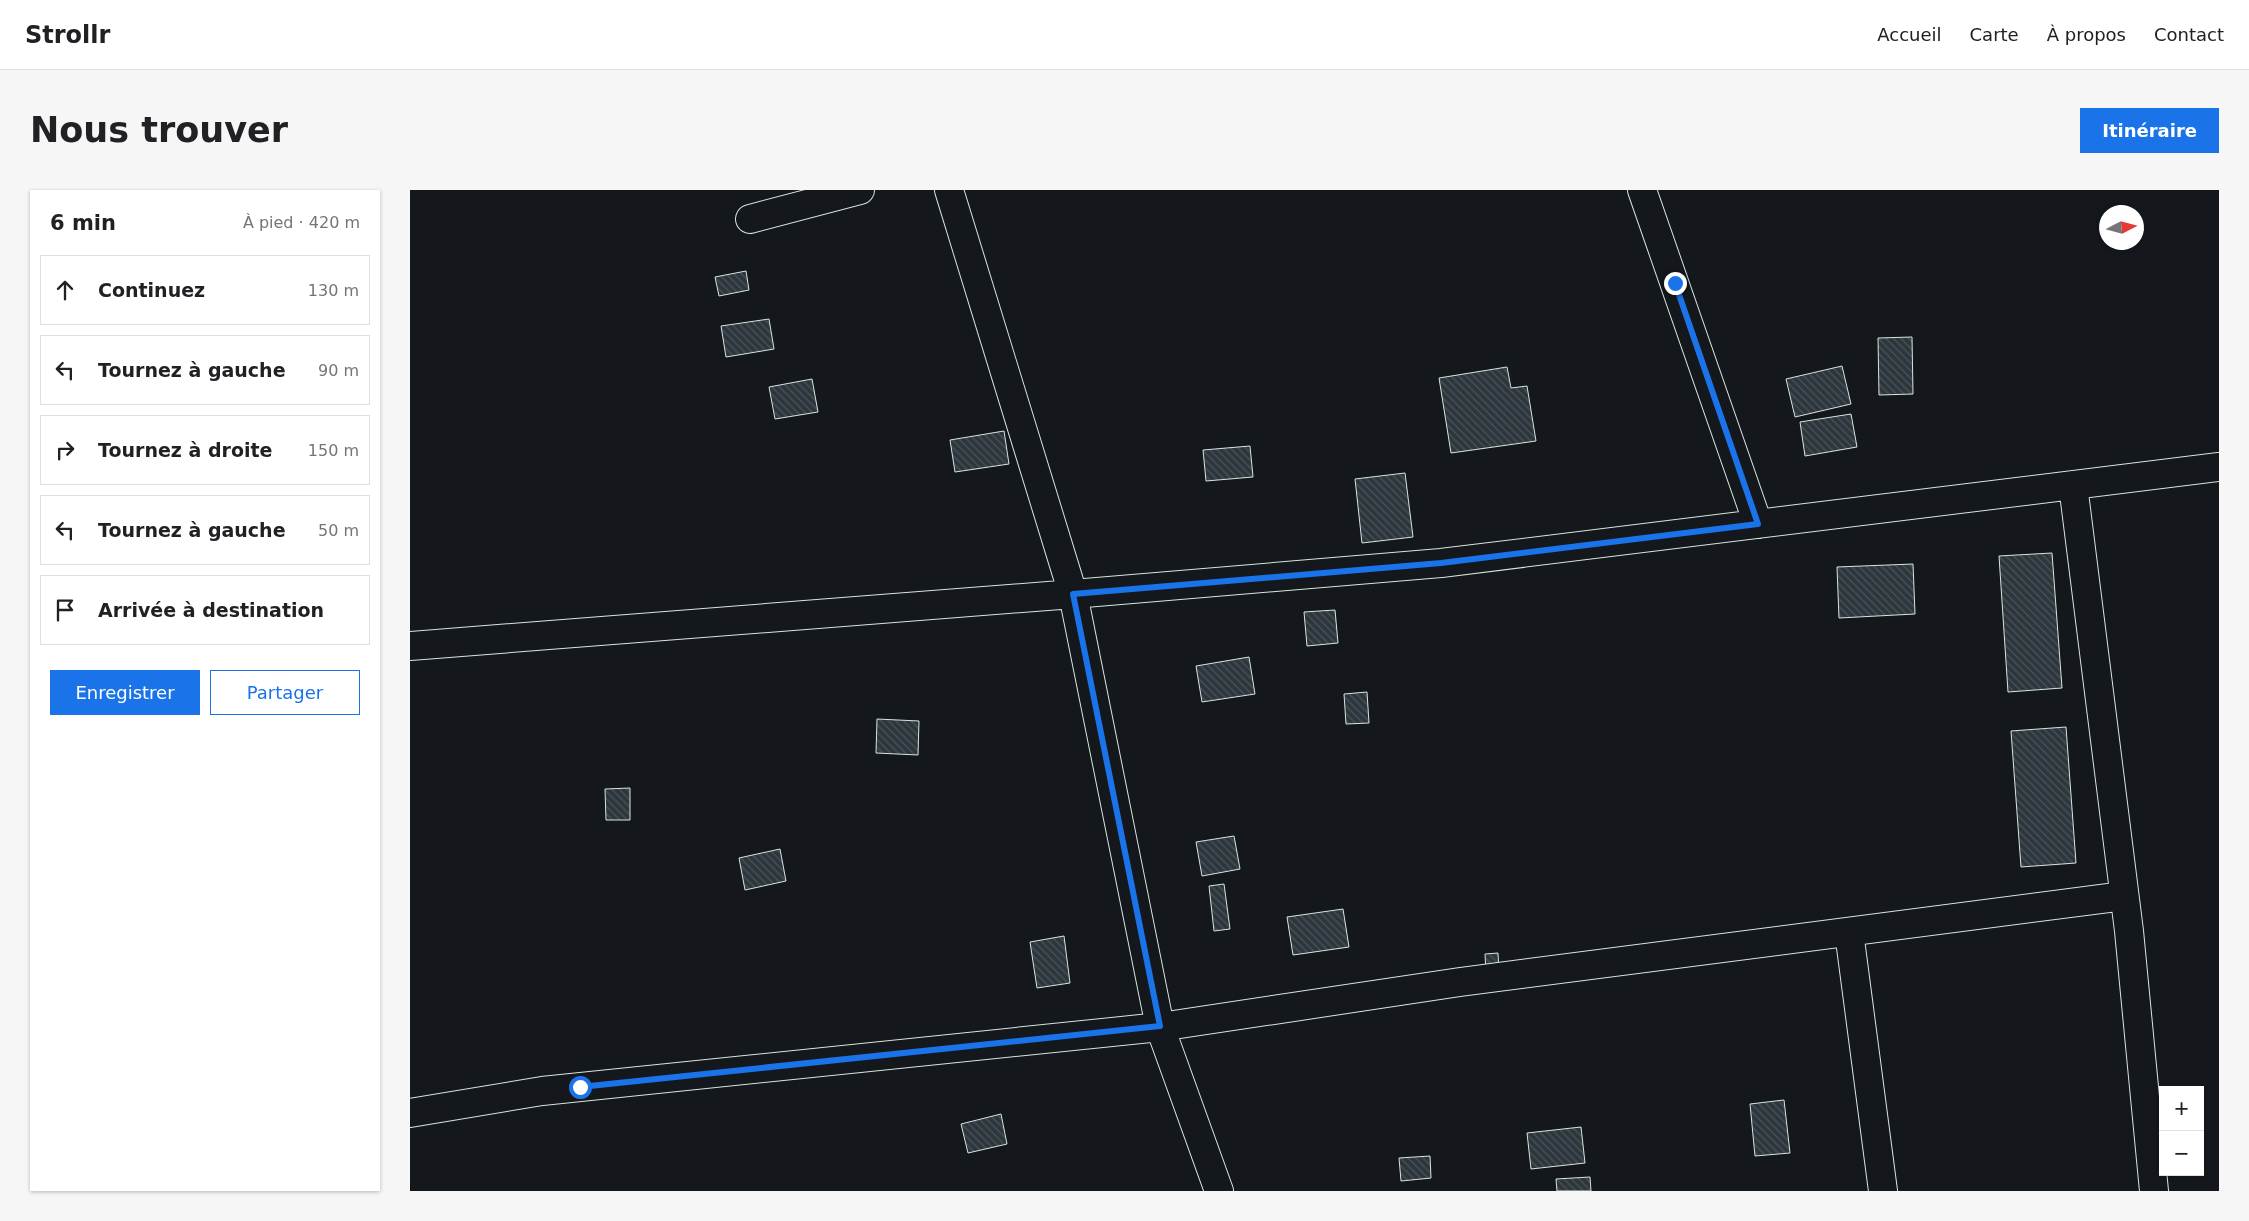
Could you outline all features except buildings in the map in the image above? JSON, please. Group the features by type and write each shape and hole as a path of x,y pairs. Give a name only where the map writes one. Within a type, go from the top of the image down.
{"street":[{"path":"750,219 860,190"},
{"path":"949,190 1073,594 1160,1026 1219,1191"},
{"path":"1642,190 1758,524"},
{"path":"410,646 1441,563 2219,467"},
{"path":"2073,485 2124,896 2154,1191"},
{"path":"410,1113 542,1092 1160,1026 1460,982 2124,896"},
{"path":"1849,932 1883,1191"}],"route":[{"path":"580,1087 1160,1026 1073,594 1441,563 1758,524 1675,283"}]}
